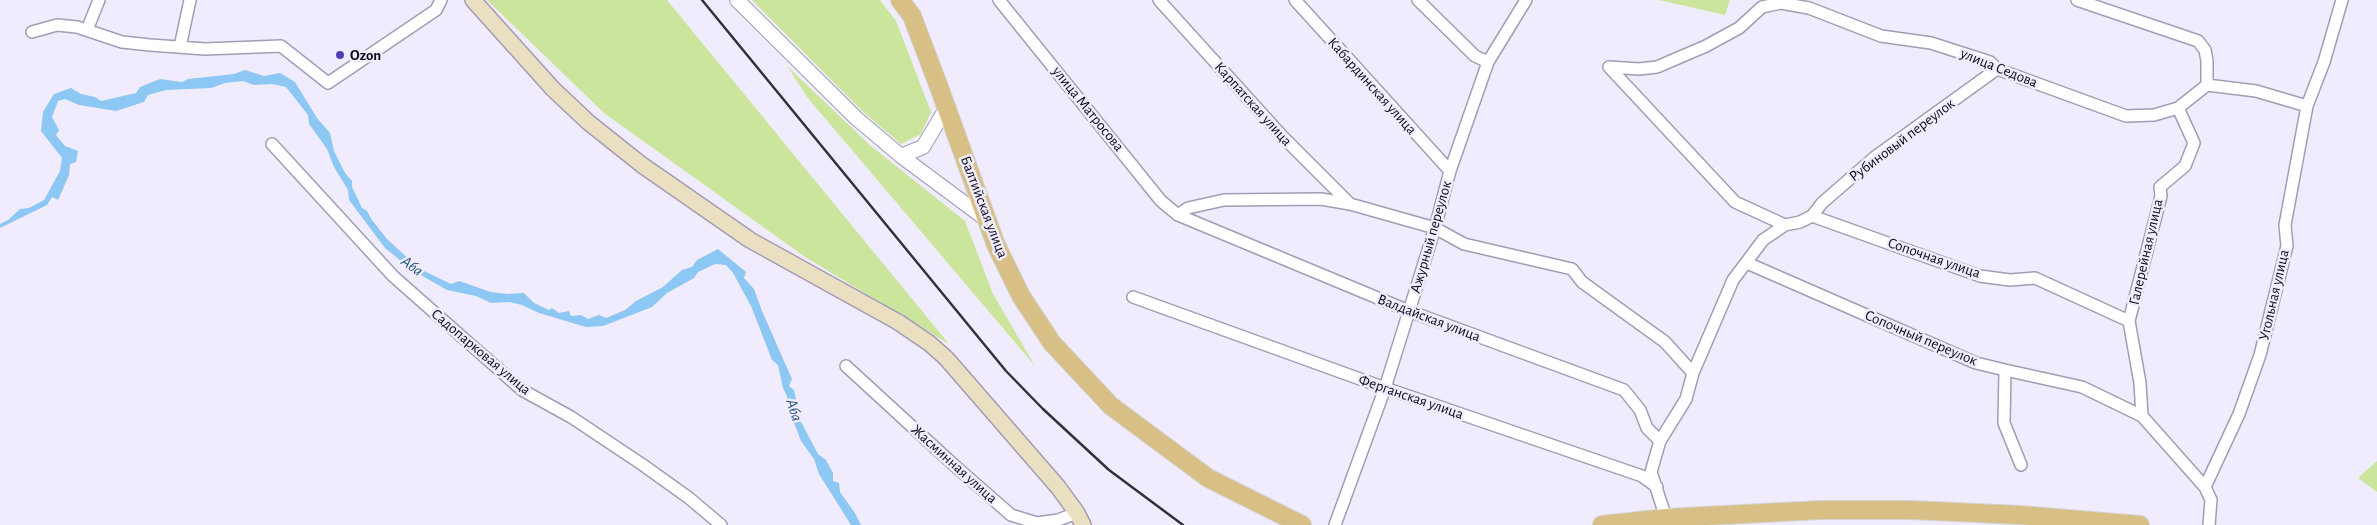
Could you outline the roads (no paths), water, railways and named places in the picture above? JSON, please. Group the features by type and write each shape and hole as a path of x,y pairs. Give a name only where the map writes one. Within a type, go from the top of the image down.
{"main road":[{"path":"472,0 553,89 588,122 642,165 750,240 898,322 929,343 946,358 1058,486 1080,519"},
{"name":"Балтийская улица","path":"902,0 912,16 996,245 1021,296 1047,335 1070,363 1111,406 1208,478 1302,525"},
{"path":"1602,525 1666,518 1822,510 1910,510 2020,515 2140,525"}],"street":[{"path":"87,30 99,0"},
{"path":"180,47 190,0"},
{"path":"32,32 57,25 77,26 122,42 205,49 281,46 328,83 436,10 441,0"},
{"path":"737,0 856,118 901,156 987,220"},
{"name":"улица Матросова","path":"999,0 1161,201 1178,216"},
{"name":"Карпатская улица","path":"1160,0 1282,136 1350,204"},
{"name":"Кабардинская улица","path":"1295,0 1450,171"},
{"path":"1418,0 1475,56 1488,62"},
{"name":"Ажурный переулок","path":"1335,525 1385,388 1435,228 1450,171 1488,62 1526,0"},
{"path":"2077,0 2198,41 2205,50 2207,85 2256,91 2308,106"},
{"name":"Угольная улица","path":"2205,486 2239,414 2260,355 2287,246 2285,225 2308,106 2324,62 2342,0"},
{"name":"улица Седова","path":"1784,225 1735,202 1609,67 1657,68 1706,46 1739,28 1762,7 1781,3 1809,8 1881,36 1931,43 1990,62 1997,69 2126,116 2154,115 2178,108 2207,85"},
{"name":"Рубиновый переулок","path":"1812,216 1822,203 1875,158 1997,69"},
{"path":"901,156 924,147 947,108"},
{"name":"Галерейная улица","path":"2129,322 2161,196 2160,187 2185,166 2194,143 2178,108"},
{"name":"Садопарковая улица","path":"272,144 393,276 522,390 571,417 635,460 689,498 721,525"},
{"name":"Карпатская улица","path":"1178,216 1188,208 1224,200 1321,199 1350,204 1435,228 1464,244 1572,269 1582,282 1665,342 1693,374"},
{"name":"Валдайская улица","path":"1178,216 1410,311 1624,390 1640,410 1647,428 1660,441"},
{"path":"1666,518 1651,472 1660,441 1686,399 1693,374 1734,280 1763,240 1784,225 1800,222 1812,216"},
{"name":"Сопочная улица","path":"1812,216 1980,276 2010,280 2035,278 2129,322"},
{"name":"Сопочный переулок","path":"1748,263 1976,363 2082,387 2142,416"},
{"name":"Ферганская улица","path":"1133,297 1385,388 1642,476 1657,487"},
{"path":"2129,322 2140,383 2142,416 2205,486 2211,500 2208,525"},
{"name":"Жасминная улица","path":"846,366 1011,515 1037,523 1080,519"},
{"path":"2005,370 2004,423 2021,465"}],"water":[{"name":"Аба","path":"245,70 264,76 280,73 295,82 317,118 330,133 334,151 345,173 352,181 352,187 362,208 367,211 387,239 413,263 424,271 451,284 459,281 491,292 507,294 524,293 534,303 549,310 552,308 559,313 569,311 571,316 581,315 588,319 599,315 606,318 625,310 636,301 663,287 682,270 692,267 697,260 718,249 746,272 744,278 754,289 792,379 789,386 794,390 801,422 818,454 826,460 833,473 833,481 839,483 840,492 861,525 851,525 819,474 814,459 801,441 788,407 787,396 783,388 778,365 772,360 751,306 733,273 726,265 715,264 698,272 694,278 667,293 652,307 603,326 586,327 539,313 522,305 509,302 491,303 476,296 447,290 412,270 385,248 349,200 348,190 334,167 327,149 309,124 308,115 286,87 272,84 254,85 243,81 225,83 211,88 166,90 148,95 144,102 116,111 79,105 65,99 58,101 52,117 59,130 56,135 65,146 78,151 76,162 70,164 69,175 58,200 52,197 47,205 0,228 0,224 8,220 20,209 29,208 44,200 60,171 62,158 41,131 43,112 54,94 71,88 81,94 95,97 101,101 136,93 140,87 160,79 182,82 188,79 234,74"}],"railway":[{"path":"702,0 1006,371 1043,409 1109,470 1183,525"}],"place":[{"name":"Ozon","path":"340,55"}]}
